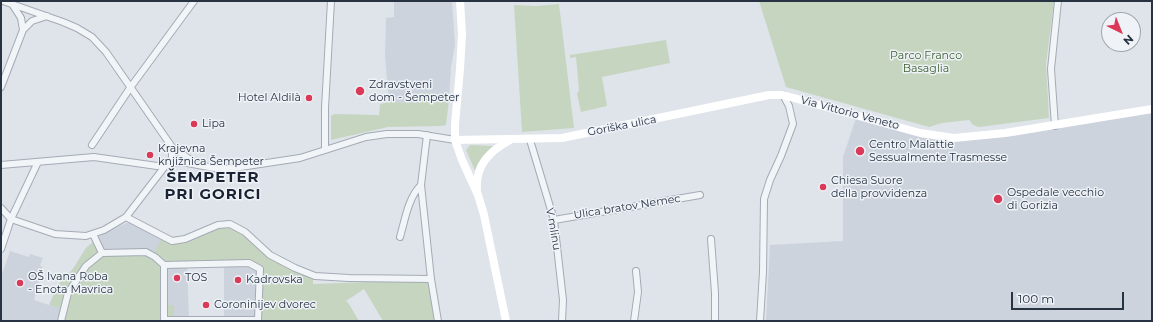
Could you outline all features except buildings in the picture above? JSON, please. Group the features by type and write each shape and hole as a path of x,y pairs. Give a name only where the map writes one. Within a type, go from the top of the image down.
{"street":[{"path":"3,1 48,16 77,28 92,37 106,52 172,147 186,158 199,165"},
{"path":"92,145 130,88 194,1"},
{"path":"325,149 325,108 331,1"},
{"path":"460,1 462,34 454,124 455,140 462,160 478,195"},
{"path":"1055,126 1051,69 1058,1"},
{"path":"12,4 21,18 23,30"},
{"path":"1,85 23,30 32,21 48,16"},
{"name":"Goriška ulica","path":"455,140 530,140 562,138 769,95 785,96"},
{"path":"760,321 763,272 764,199 770,180 793,124 785,96"},
{"name":"Via Vittorio Veneto","path":"785,96 920,133 954,138 1055,126 1152,109"},
{"path":"1,164 94,157 157,166 182,162 227,169 300,158 325,149 387,134 405,133 455,140"},
{"path":"427,135 421,185 431,279 438,321"},
{"path":"506,321 476,180 490,153 511,139"},
{"name":"V mlinu","path":"530,140 554,220 563,300 562,321"},
{"path":"1,208 11,219 55,234 86,236 95,233 126,217 172,159 172,147"},
{"path":"1,249 11,219 38,162"},
{"path":"400,237 411,201 416,190 421,185"},
{"name":"Ulica bratov Nemec","path":"554,220 700,195"},
{"path":"126,217 172,241 185,240 218,225 230,224 245,232 270,255 295,268 315,276 431,279"},
{"path":"95,233 102,253"},
{"path":"711,239 715,293 714,321"},
{"path":"60,321 68,293 86,266 102,253 146,252 155,257 164,265 249,263 260,269 258,320 164,320 164,265"},
{"path":"634,321 638,292 636,271"}],"shaded area":[{"path":"394,1 452,1 455,45 451,67 449,100 432,101 419,94 418,103 389,102 385,56 386,18 394,17"},
{"name":"Ospedale vecchio di Gorizia","path":"1152,113 1152,321 766,321 770,245 843,241 843,157 856,118 950,141 1014,136"},
{"path":"129,222 161,239 187,264 189,319 224,319 224,263 249,263 313,321 1,321 1,277 10,251 29,257 30,254 43,258 40,266 43,267 34,300 49,305 57,286 73,269 86,248 100,235"}],"green space":[{"name":"Parco Franco Basaglia","path":"759,1 1054,1 1046,64 1049,118 979,127 973,125 969,120 942,123 929,127 786,87"},
{"path":"559,4 574,128 522,132 514,5 536,6"},
{"path":"666,40 670,63 602,77 607,106 581,112 577,94 579,90 576,57 570,58 570,55"},
{"path":"419,93 431,93 432,101 449,100 446,125 388,127 331,140 331,116 334,114 379,115 380,104 389,102 418,103"},
{"path":"470,145 493,146 484,158 476,173 466,150"},
{"path":"230,224 266,251 313,275 313,284 431,280 437,321 383,321 364,289 346,301 359,321 258,320 260,269 249,263 164,265 166,305 174,305 174,319 228,321 61,321 64,309 50,305 57,286 73,269 86,248 96,240 102,253 146,252 152,256 161,240 178,241"}],"place":[{"name":"Zdravstveni dom - Šempeter","path":"360,91"},
{"name":"Hotel Aldilà","path":"309,98"},
{"name":"Lipa","path":"194,124"},
{"name":"Centro Malattie Sessualmente Trasmesse","path":"860,151"},
{"name":"Krajevna knjižnica Šempeter","path":"150,155"},
{"name":"Chiesa Suore della provvidenza","path":"823,187"},
{"name":"Ospedale vecchio di Gorizia","path":"998,199"},
{"name":"TOS","path":"177,278"},
{"name":"Kadrovska","path":"238,280"},
{"name":"OŠ Ivana Roba - Enota Mavrica","path":"20,283"},
{"name":"Coroninijev dvorec","path":"206,305"}],"district":[{"name":"ŠEMPETER PRI GORICI","path":"213,186"}]}
